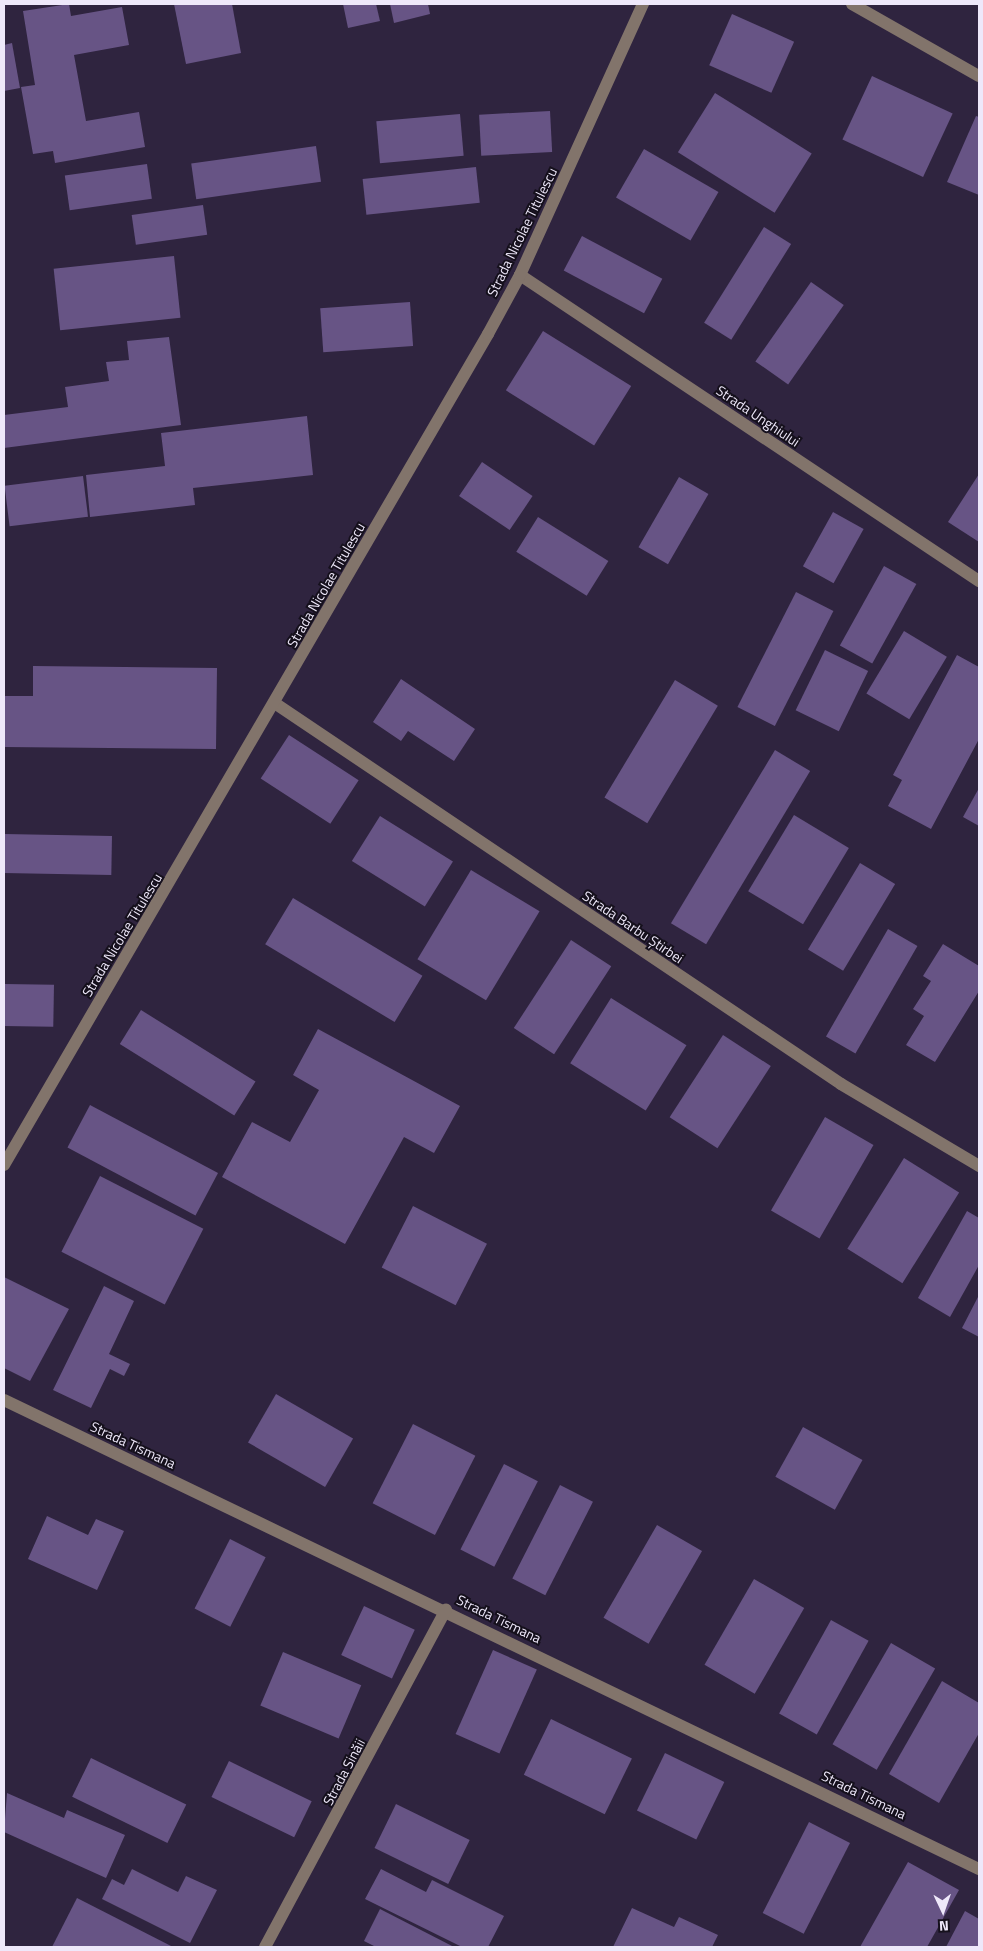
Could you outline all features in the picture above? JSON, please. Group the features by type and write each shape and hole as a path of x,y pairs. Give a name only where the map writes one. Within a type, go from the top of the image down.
{"street":[{"name":"Strada Nicolae Titulescu","path":"4,1165 276,704 520,275 643,4"},
{"path":"852,4 979,76"},
{"name":"Strada Unghiului","path":"520,275 979,581"},
{"name":"Strada Barbu Știrbei","path":"276,704 841,1084 979,1166"},
{"name":"Strada Tismana","path":"4,1400 446,1610 979,1869"},
{"name":"Strada Sinăii","path":"265,1947 446,1610"}],"building":[{"path":"69,4 71,16 122,7 129,45 74,55 86,121 139,112 145,147 55,163 53,151 33,154 21,87 35,85 23,11"},
{"path":"174,4 232,4 241,53 186,64"},
{"path":"343,4 376,4 380,21 348,28"},
{"path":"390,4 428,4 430,14 394,23"},
{"path":"732,14 794,42 771,93 709,65"},
{"path":"12,43 20,88 4,91 4,45"},
{"path":"872,76 953,114 923,177 842,139"},
{"path":"715,93 812,153 775,213 678,152"},
{"path":"550,111 552,152 481,156 479,115"},
{"path":"460,114 464,156 380,163 376,121"},
{"path":"976,116 979,117 979,195 947,182"},
{"path":"316,146 321,182 196,199 191,164"},
{"path":"644,149 718,192 690,240 616,197"},
{"path":"147,164 152,199 70,210 65,176"},
{"path":"476,167 480,203 366,215 363,179"},
{"path":"203,205 207,235 136,245 132,215"},
{"path":"764,227 791,244 731,340 704,323"},
{"path":"582,236 662,279 644,313 564,270"},
{"path":"174,256 180,318 60,330 54,269"},
{"path":"811,282 844,305 788,384 755,361"},
{"path":"410,302 413,346 323,352 320,308"},
{"path":"543,331 631,386 594,445 506,390"},
{"path":"169,337 181,425 4,448 4,415 68,407 65,387 109,381 106,362 129,360 127,341"},
{"path":"307,416 313,475 193,488 195,505 90,517 86,475 165,466 161,433"},
{"path":"482,462 533,496 510,530 459,496"},
{"path":"979,474 979,542 948,522"},
{"path":"83,476 88,517 10,526 5,486"},
{"path":"679,477 708,494 668,564 638,547"},
{"path":"833,512 864,529 834,583 803,566"},
{"path":"538,517 608,561 587,596 516,552"},
{"path":"884,566 916,584 872,664 840,646"},
{"path":"796,592 833,611 775,726 737,707"},
{"path":"904,631 947,657 909,719 866,694"},
{"path":"825,650 868,671 839,731 796,710"},
{"path":"957,655 979,667 979,739 931,829 888,806 902,780 893,775"},
{"path":"33,666 217,668 216,749 4,747 4,696 33,696"},
{"path":"401,679 475,729 454,761 408,731 401,741 373,722"},
{"path":"675,680 718,706 647,823 604,797"},
{"path":"289,735 359,780 330,824 261,779"},
{"path":"775,750 810,771 706,944 671,923"},
{"path":"979,788 979,826 963,817"},
{"path":"794,815 849,848 803,924 748,891"},
{"path":"380,816 453,862 425,907 352,861"},
{"path":"4,834 112,836 111,875 4,873"},
{"path":"860,863 895,884 843,971 808,950"},
{"path":"471,870 540,911 486,1000 417,959"},
{"path":"293,898 422,976 395,1022 265,944"},
{"path":"888,929 917,946 855,1053 826,1036"},
{"path":"571,940 611,966 554,1054 514,1028"},
{"path":"943,944 979,966 979,991 935,1062 906,1045 924,1016 913,1009 931,981 923,976"},
{"path":"4,984 54,985 53,1027 4,1026"},
{"path":"611,998 686,1045 646,1110 570,1063"},
{"path":"141,1010 255,1082 234,1115 120,1044"},
{"path":"318,1029 460,1106 434,1153 404,1137 345,1244 222,1177 252,1122 290,1142 319,1090 293,1075"},
{"path":"723,1035 771,1066 717,1148 670,1117"},
{"path":"90,1105 218,1173 195,1215 67,1147"},
{"path":"825,1117 873,1145 819,1239 771,1211"},
{"path":"904,1158 959,1192 902,1283 847,1249"},
{"path":"100,1176 203,1229 165,1304 61,1252"},
{"path":"413,1206 487,1244 456,1305 382,1267"},
{"path":"967,1211 979,1218 979,1265 950,1317 918,1298"},
{"path":"4,1277 69,1309 30,1381 4,1368"},
{"path":"104,1286 134,1301 109,1354 130,1364 124,1376 110,1369 91,1408 53,1390"},
{"path":"979,1295 979,1337 962,1328"},
{"path":"276,1394 353,1438 325,1487 248,1442"},
{"path":"413,1424 475,1456 435,1535 373,1503"},
{"path":"803,1427 862,1460 835,1510 775,1477"},
{"path":"504,1464 538,1481 494,1567 460,1550"},
{"path":"560,1485 593,1502 545,1595 512,1579"},
{"path":"47,1516 88,1535 96,1519 124,1531 97,1590 28,1559"},
{"path":"657,1525 702,1551 649,1644 604,1618"},
{"path":"230,1539 266,1557 230,1627 195,1608"},
{"path":"754,1579 804,1608 755,1694 704,1665"},
{"path":"364,1606 415,1630 392,1679 341,1655"},
{"path":"831,1620 869,1641 817,1734 779,1714"},
{"path":"891,1643 935,1668 877,1770 832,1744"},
{"path":"493,1650 537,1670 499,1754 456,1734"},
{"path":"283,1652 361,1685 339,1739 260,1705"},
{"path":"942,1681 979,1703 979,1733 939,1803 889,1774"},
{"path":"551,1719 632,1758 605,1814 524,1775"},
{"path":"665,1753 724,1782 696,1839 637,1811"},
{"path":"91,1758 186,1804 167,1843 72,1797"},
{"path":"229,1761 312,1801 294,1837 211,1797"},
{"path":"7,1793 64,1818 67,1810 125,1835 106,1878 4,1832"},
{"path":"396,1804 470,1840 448,1884 375,1848"},
{"path":"809,1822 850,1843 804,1934 763,1913"},
{"path":"908,1862 959,1890 927,1947 860,1947"},
{"path":"132,1869 178,1892 186,1876 217,1890 190,1943 102,1899 112,1879 124,1885"},
{"path":"381,1869 426,1892 432,1880 504,1916 488,1947 462,1947 365,1899"},
{"path":"77,1898 173,1947 52,1947"},
{"path":"632,1908 674,1927 679,1917 718,1935 712,1947 613,1947"},
{"path":"380,1909 454,1947 376,1947 364,1941"},
{"path":"965,1911 979,1919 979,1947 946,1947"}]}
